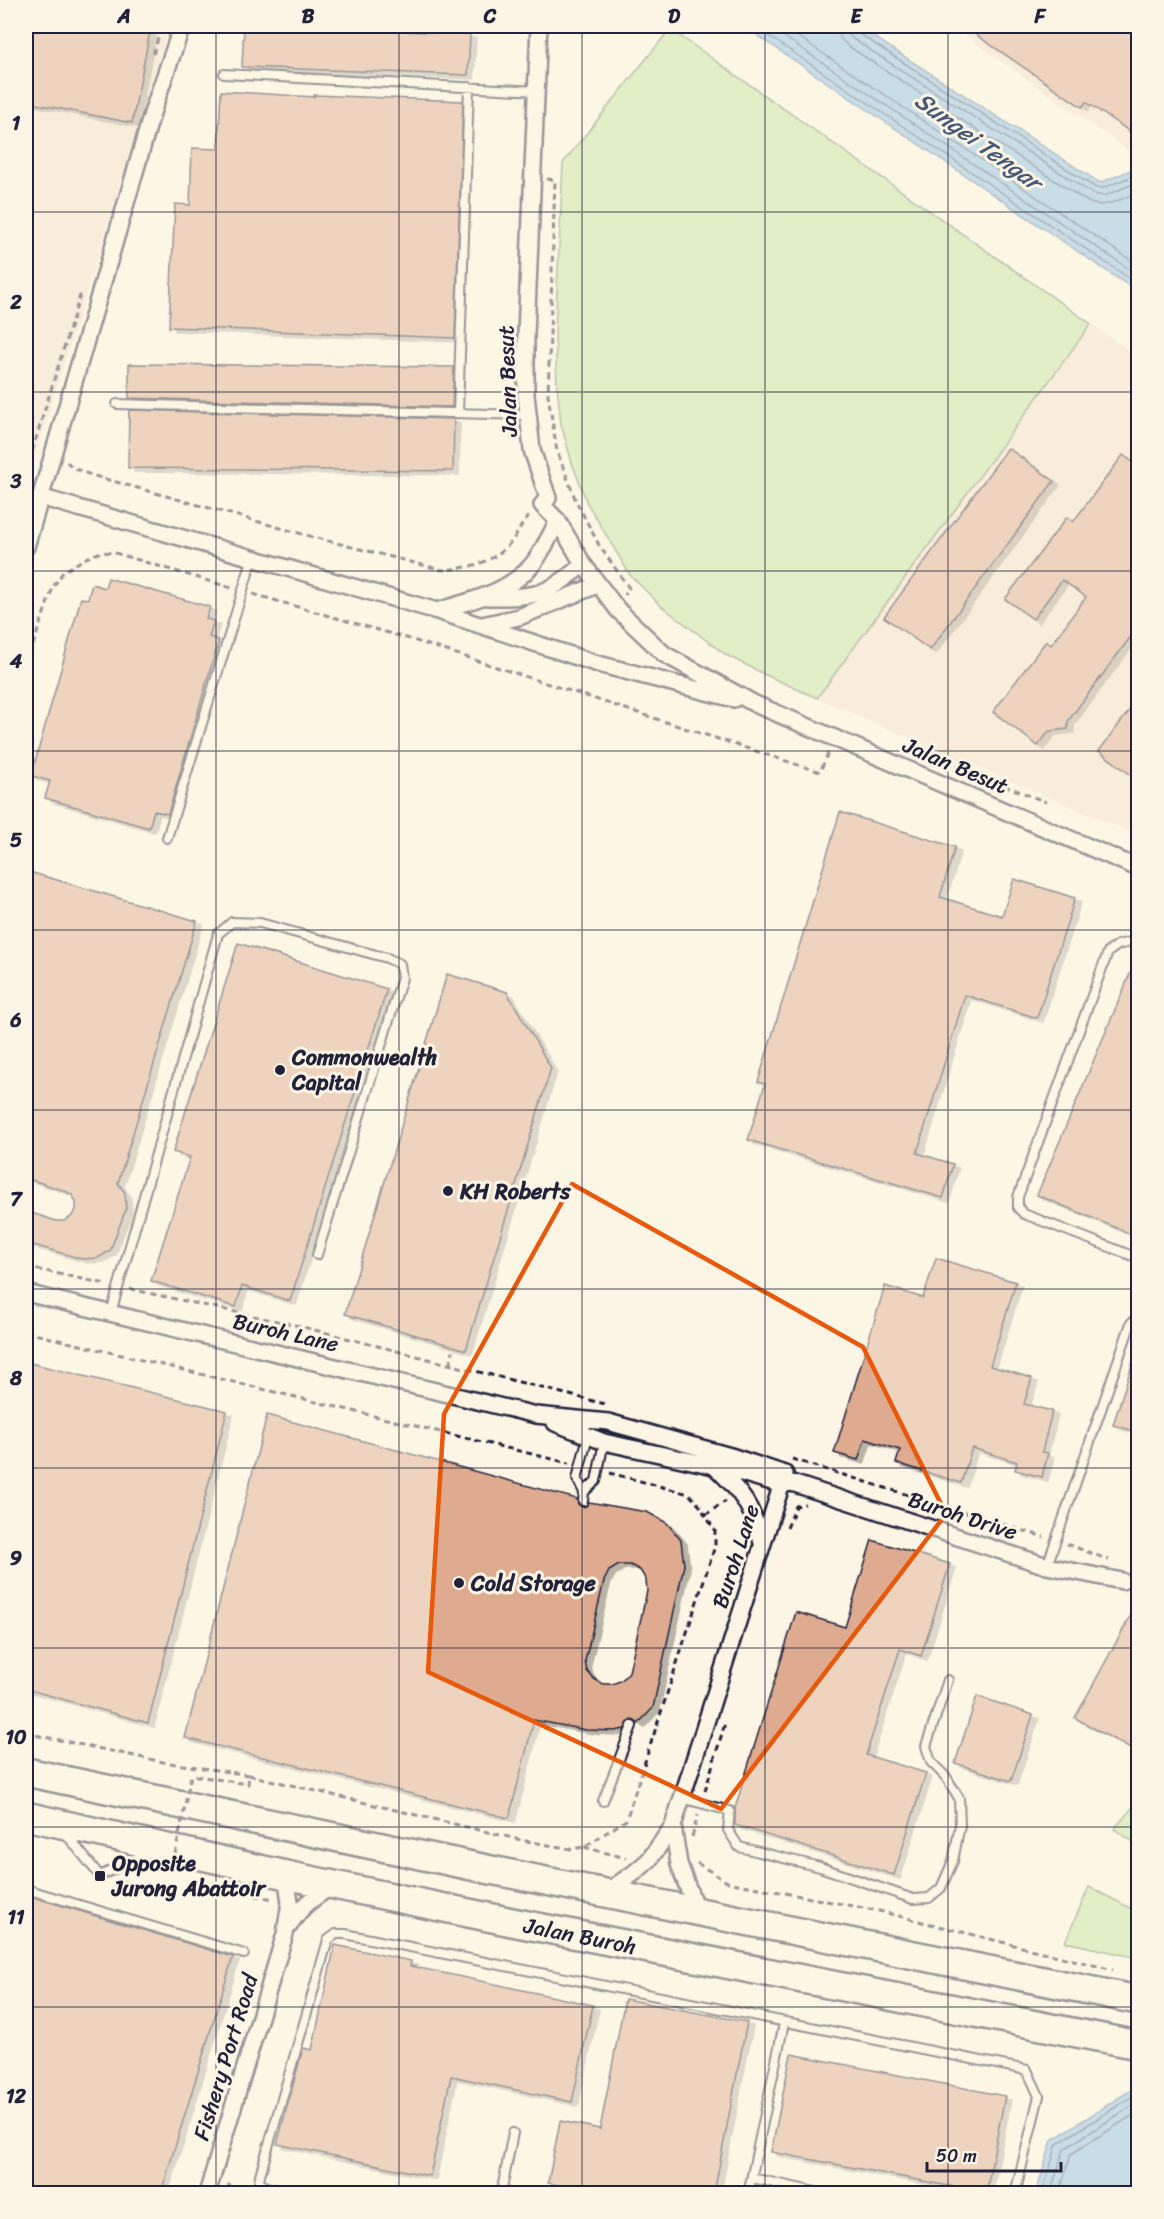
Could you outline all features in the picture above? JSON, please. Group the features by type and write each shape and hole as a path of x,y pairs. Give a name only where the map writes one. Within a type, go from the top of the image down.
{"highway":[{"name":"Jalan Buroh","path":"26,1772 697,1912 1125,1989"},
{"name":"Jalan Buroh","path":"26,1816 167,1856 286,1875 512,1922 1138,2044"}],"street":[{"path":"26,547 153,110 182,26"},
{"name":"Jalan Besut","path":"539,26 526,334 528,416 532,450 548,498 543,505 558,521 597,585 618,610 664,654 756,704 1138,868"},
{"name":"Jalan Besut","path":"40,497 437,611 598,663 756,704"},
{"path":"437,611 484,597 510,584 532,565 558,521"},
{"path":"484,597 525,597 548,591 583,564"},
{"path":"482,625 519,617 597,585"},
{"name":"Buroh Lane","path":"26,1293 536,1415"},
{"path":"536,1415 608,1422 734,1457 786,1481"},
{"path":"536,1415 604,1442 715,1467 748,1503 756,1520 762,1543"},
{"name":"Buroh Drive","path":"715,1467 786,1481 1047,1566 1122,1581"},
{"name":"Buroh Lane","path":"604,1893 649,1860 673,1826 762,1543 786,1481"},
{"name":"Buroh Lane","path":"673,1826 678,1864 697,1912"},
{"name":"Fishery Port Road","path":"207,2193 285,1934 290,1902 286,1875"},
{"name":"Fishery Port Road","path":"285,1934 296,1914 307,1903 335,1885"}],"lane":[{"path":"224,74 537,91"},
{"path":"458,413 469,87"},
{"path":"117,405 528,416"},
{"path":"167,838 253,557"},
{"path":"111,1313 218,934 232,922 260,922 387,958 400,964 402,978 317,1255"},
{"path":"1138,940 1118,945 1108,952 1018,1197 1018,1208 1024,1214 1138,1258"},
{"path":"1047,1566 1131,1323 1138,1319"},
{"path":"588,1436 577,1479 584,1496 596,1481 604,1442"},
{"path":"681,1798 730,1811 728,1830 739,1847 820,1868 913,1899 929,1898 941,1888 953,1861 960,1825 959,1798 946,1777 931,1762 926,1746 948,1680"},
{"path":"603,1801 632,1726"},
{"path":"57,1823 99,1876 167,1856"},
{"path":"26,1889 244,1954"},
{"path":"297,2193 266,2187 259,2182 260,2175 328,1940 336,1934 1027,2070 1040,2096 1015,2193"},
{"path":"748,2193 784,2023"},
{"path":"501,2193 513,2133"},
{"path":"752,2178 825,2193"}],"path":[{"path":"534,177 555,180 548,395 557,451 576,501 598,545 629,588 618,610"},
{"path":"26,665 53,587 63,572 101,552 115,553 413,640 820,772 835,738"},
{"path":"903,767 911,748 1046,802"},
{"path":"26,1267 295,1325 615,1406"},
{"path":"26,1332 581,1466"},
{"path":"450,1365 453,1352"},
{"path":"784,1456 1055,1540 1105,1559 1128,1564 1122,1581"},
{"path":"26,1733 163,1762 249,1775 521,1840 572,1849 584,1847 626,1820 715,1546 715,1531 700,1506 689,1494 598,1470"},
{"path":"784,1533 796,1506 812,1503"},
{"path":"690,1845 728,1714"},
{"path":"167,1856 191,1775 248,1784 249,1775"},
{"path":"696,1862 727,1882 879,1911 1125,1989"},
{"path":"99,1876 166,1892 222,1889 290,1902"},
{"path":"226,2193 231,2174"},
{"path":"228,2184 236,2193"}],"highlighted area":[{"path":"572,1184 863,1347 946,1514 721,1809 428,1672 444,1414"}],"shaded area":[{"path":"26,26 169,26 26,486"},
{"path":"952,26 1138,26 1138,157"},
{"path":"1091,324 1138,357 1138,835 817,698"}],"green space":[{"path":"670,29 1091,324 817,698 726,655 660,605 630,575 587,503 561,424 555,333 563,163"},
{"path":"1138,1801 1138,1845 1114,1829"},
{"path":"1089,1887 1132,1909 1138,1891 1138,1958 1065,1942"}],"water":[{"name":"Sungei Tengar","path":"753,26 857,26 1100,183 1138,167 1138,292 758,36"},
{"path":"1138,2081 1138,2193 1036,2193 1052,2140 1136,2087"}],"building":[{"path":"26,26 151,26 132,123 26,102"},
{"path":"244,26 310,26 470,34 468,75 242,67"},
{"path":"963,26 1138,26 1138,137 1086,102 1082,107"},
{"path":"221,91 314,97 314,95 463,101 455,338 169,327 175,204 190,205 192,148 218,149"},
{"path":"129,364 454,367 452,407 129,398"},
{"path":"129,410 454,419 453,471 128,468"},
{"path":"1008,448 1054,481 930,650 884,617"},
{"path":"1123,455 1138,466 1138,627 1068,721 1068,729 1049,731 1038,746 993,712 1046,641 1051,645 1086,597 1062,580 1033,619 1005,599 1067,517 1073,522"},
{"path":"108,578 210,607 206,619 214,621 209,637 219,640 168,814 154,811 149,828 45,798 50,781 31,776 81,598 88,599 92,584 105,588"},
{"path":"1138,699 1138,780 1099,751"},
{"path":"840,812 955,847 940,897 1002,916 1014,879 1075,898 1037,1018 965,995 917,1153 953,1164 943,1198 748,1140 765,1084 758,1082"},
{"path":"26,871 197,921 118,1183 125,1193 126,1209 110,1251 98,1258 82,1259 26,1243 26,1211 56,1221 64,1221 76,1210 76,1202 72,1195 65,1191 26,1178"},
{"name":"Commonwealth Capital","path":"238,943 387,989 290,1301 242,1286 236,1307 151,1281 190,1157 173,1152"},
{"path":"1138,955 1138,1237 1037,1195"},
{"name":"KH Roberts","path":"447,974 507,992 551,1068 466,1350 345,1314"},
{"path":"936,1258 1016,1282 990,1366 1032,1378 1024,1404 1052,1411 1042,1452 1048,1453 1042,1477 1015,1470 1017,1462 972,1448 961,1483 896,1463 900,1450 865,1439 858,1460 834,1453 885,1286 923,1298"},
{"path":"1135,1355 1138,1356 1138,1432 1113,1425"},
{"path":"26,1362 227,1411 148,1723 26,1689"},
{"path":"267,1415 577,1499 578,1504 582,1507 589,1502 647,1512 667,1523 681,1540 684,1565 653,1708 638,1724 631,1720 625,1729 614,1731 586,1730 534,1720 509,1818 185,1738","holes":["619,1565 630,1565 640,1570 646,1580 647,1591 629,1672 622,1680 613,1684 603,1684 587,1671 585,1661 604,1581 609,1571"]},
{"path":"872,1540 950,1564 921,1656 900,1649 866,1755 926,1773 894,1875 735,1825 735,1808 796,1612 845,1627"},
{"path":"1138,1602 1138,1753 1075,1718"},
{"path":"977,1696 1033,1715 1011,1781 955,1763"},
{"path":"26,1895 233,1957 161,2193 26,2193"},
{"path":"335,1945 411,1961 410,1966 593,2005 572,2102 451,2076 430,2176 277,2144 303,2048 312,2050"},
{"path":"625,1999 747,2022 714,2193 602,2193 548,2183 560,2121 600,2129"},
{"path":"791,2054 1005,2096 986,2193 771,2152"}],"place":[{"name":"Commonwealth Capital","path":"280,1070"},
{"name":"KH Roberts","path":"448,1191"},
{"name":"Cold Storage","path":"459,1583"},
{"name":"Opposite Jurong Abattoir","path":"100,1876"}]}
